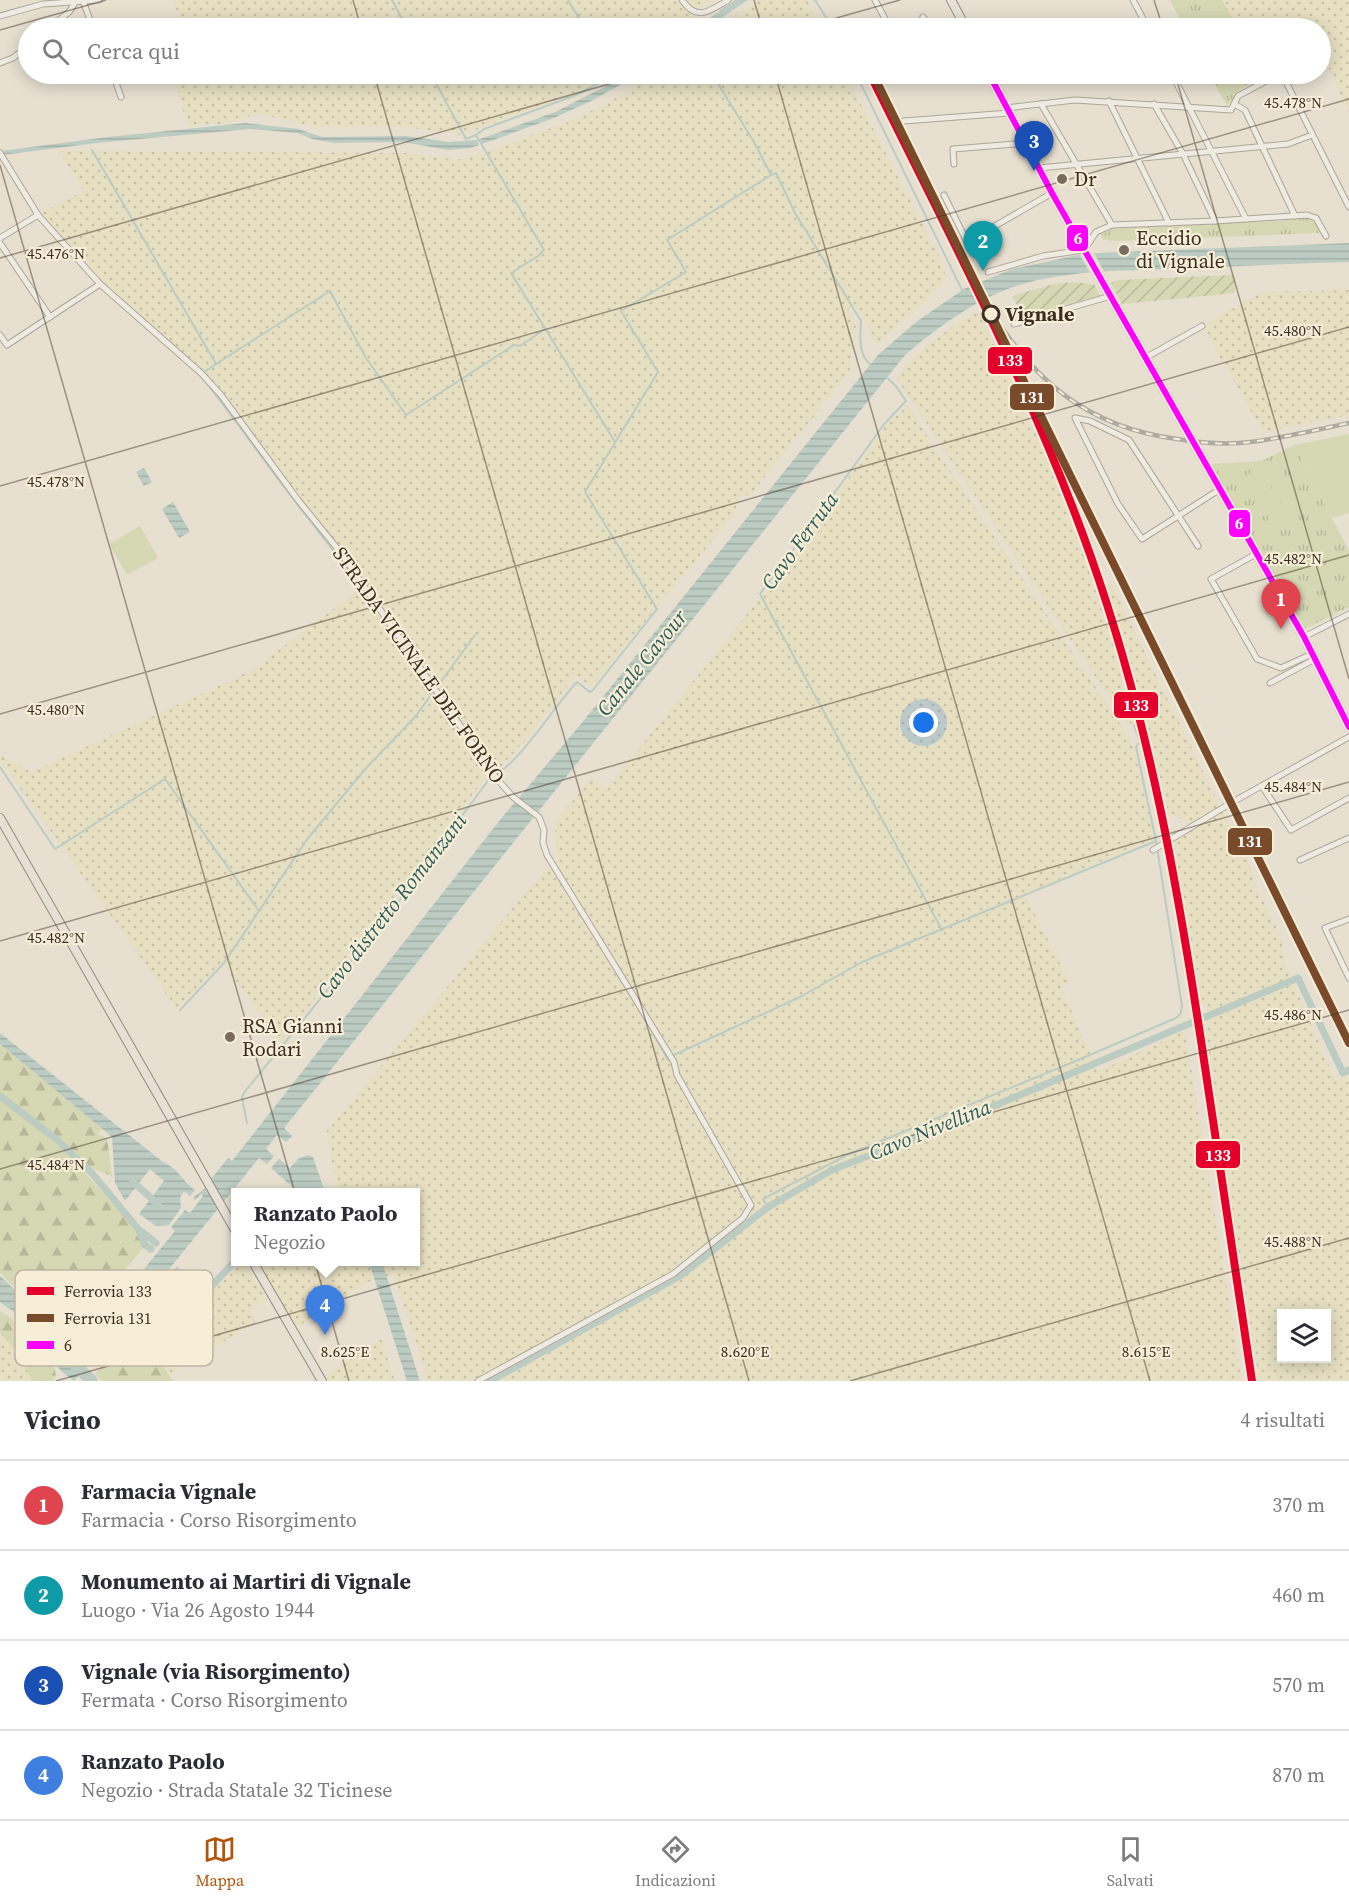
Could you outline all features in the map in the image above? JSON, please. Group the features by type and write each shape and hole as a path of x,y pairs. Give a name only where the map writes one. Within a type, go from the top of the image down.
{"main road":[{"path":"951,0 961,18"},
{"path":"994,84 1052,193 1304,637 1349,727"},
{"path":"0,818 231,1223"},
{"path":"255,1266 322,1381"}],"street":[{"path":"0,16 44,4 99,0"},
{"path":"682,0 691,10 699,13 706,13 728,0"},
{"path":"875,0 885,18"},
{"path":"1133,0 1143,18"},
{"path":"62,18 80,1"},
{"path":"80,1 88,18"},
{"path":"0,63 18,54"},
{"path":"116,84 121,97"},
{"path":"1177,84 1246,219"},
{"path":"904,121 1075,100 1231,110 1238,96 1261,84"},
{"path":"1285,84 1349,207"},
{"path":"1109,101 1169,223"},
{"path":"1041,104 1112,225"},
{"path":"1155,104 1183,154 1215,222"},
{"path":"1234,104 1245,110 1295,216"},
{"path":"1039,168 1288,144 1312,135"},
{"path":"954,164 953,149 1026,143"},
{"name":"STRADA VICINALE DEL FORNO","path":"1,156 38,215 100,284 202,375 221,395 298,500 341,553 495,776 513,797 539,817 544,830 543,843 547,855 671,1057 677,1075 751,1205 748,1213 716,1242 673,1274 478,1381"},
{"path":"944,195 967,242 1052,193"},
{"path":"0,238 38,215"},
{"path":"988,272 1043,256 1085,251 1096,232 1112,225 1215,222 1307,215 1316,218 1326,236"},
{"path":"0,243 50,317"},
{"path":"0,335 7,345 100,284"},
{"path":"1014,324 1111,296"},
{"path":"1145,358 1202,326"},
{"path":"1198,546 1178,516 1129,440 1090,421 1075,418 1118,504 1142,539 1178,516 1219,490"},
{"path":"1256,554 1211,579 1257,659 1281,668 1314,656"},
{"path":"1304,637 1349,614"},
{"path":"1270,682 1314,656"},
{"path":"1156,848 1349,737"},
{"path":"1262,786 1291,830 1349,798"},
{"path":"1300,860 1349,838"},
{"path":"1349,919 1325,928 1349,978"}],"shaded area":[{"path":"173,0 711,0 702,6 692,18 179,18"},
{"path":"757,0 807,0 816,18 732,18"},
{"path":"1222,0 1349,0 1349,113 1331,73 1331,18 1232,18"},
{"path":"176,84 593,84 573,94 461,135 406,127 316,127 259,114 224,124 187,125"},
{"path":"639,84 850,84 940,258 945,274 943,285 877,344 869,335 868,325 854,306 848,309 856,325 850,371 752,493 738,498 735,513 592,686 575,676 528,737 498,770 487,776 281,1043 222,962 177,1009 0,760 0,754 32,772 252,670 364,586 223,395 123,304 39,214 83,191 59,151 409,153 457,160 486,152 576,119"},
{"path":"1349,290 1349,415 1263,432 1202,326 1262,292"},
{"path":"978,312 1043,450 1084,556 1112,640 1133,722 1128,726 896,378 932,342"},
{"path":"908,405 1130,739 1135,752 1148,805 1153,836 1151,840 1025,894 1069,981 1062,989 1098,1072 1185,1030 1242,1381 428,1381 393,1274 368,1282 296,1328 259,1266 420,1266 420,1188 337,1188 326,1132 536,880 557,860 555,823 591,778 607,788 778,576 888,423"},
{"path":"1110,581 1220,806 1189,825 1168,811 1142,701 1106,583"},
{"path":"1222,811 1253,872 1256,886 1282,939 1285,962 1335,1080 1349,1076 1349,1381 1259,1381 1206,1043 1207,1008 1200,1003 1173,841"},
{"path":"236,1266 246,1266 267,1300 250,1310 256,1322 213,1348 213,1289"},
{"path":"0,1332 15,1351 15,1366 25,1366 33,1381 0,1381"},
{"path":"381,1338 395,1381 328,1381 326,1376"},
{"path":"163,1366 184,1366 169,1375"}],"green space":[{"path":"1170,0 1222,0 1232,18 1180,18"},
{"path":"1215,84 1249,84 1239,90 1227,106"},
{"path":"1291,218 1311,220 1320,229 1319,233 1119,241 1104,240 1101,235 1112,228 1280,221"},
{"path":"1234,275 1235,293 1122,304 1111,283 1119,280"},
{"path":"1076,282 1095,285 1100,296 1024,316 1012,296 1054,284"},
{"path":"1349,434 1349,513 1332,518 1294,445"},
{"path":"1294,445 1349,551 1349,607 1305,629 1210,464 1261,461"},
{"path":"1275,459 1289,483 1274,491 1270,485 1273,492 1258,500 1245,476"},
{"path":"1302,489 1313,507 1295,517 1289,507 1284,510 1290,524 1276,532 1263,508 1277,499 1280,502"},
{"path":"140,526 158,558 127,575 109,544"},
{"path":"0,1044 102,1129 98,1134 107,1138 112,1176 91,1168 73,1150 0,1092"},
{"path":"0,1100 39,1129 72,1158 137,1231 144,1247 124,1270 15,1270 15,1288 0,1273"},
{"path":"0,1311 15,1322 15,1351 0,1332"},
{"path":"24,1366 54,1366 56,1376 52,1381 33,1381"},
{"path":"101,1366 163,1366 173,1381 103,1381 95,1374"}],"water":[{"path":"736,0 748,0 722,16 720,10"},
{"path":"610,84 622,84 554,118 482,144 480,139 555,112"},
{"path":"245,123 298,129 322,137 406,136 449,142 477,140 479,145 448,150 403,142 335,143 312,139 298,133 250,129 96,143 3,155 1,151 108,137"},
{"name":"Canale Cavour","path":"1349,243 1349,262 1106,271 1041,279 1000,292 974,305 938,328 905,355 284,1128 292,1136 286,1142 277,1135 266,1149 274,1156 267,1164 259,1158 235,1188 231,1188 231,1193 168,1270 143,1270 175,1231 171,1227 185,1210 190,1213 203,1196 201,1194 195,1200 193,1198 205,1188 208,1192 214,1185 211,1179 228,1158 232,1161 500,820 585,719 878,355 916,322 964,289 1012,269 1097,253"},
{"path":"144,468 152,482 144,486 136,472"},
{"path":"173,502 190,532 179,538 162,509"},
{"path":"0,1033 173,1168 195,1190 190,1196 184,1191 180,1197 181,1208 169,1225 156,1226 139,1214 164,1181 150,1169 125,1201 115,1183 112,1137 0,1044"},
{"path":"307,1155 313,1157 324,1188 294,1188 271,1168 279,1159 290,1168 298,1159"},
{"path":"370,1266 383,1266 420,1381 407,1381"},
{"path":"0,1276 15,1290 15,1313 0,1302"},
{"path":"57,1366 87,1366 74,1381"}],"pier":[{"path":"1093,251 1106,275 1092,276 1079,254"},
{"path":"978,280 990,301 980,307 969,284"}],"waterway":[{"name":"Cavo distretto Romanzani","path":"392,0 402,18"},
{"name":"Cavo distretto Romanzani","path":"568,0 579,18"},
{"path":"716,18 741,0"},
{"path":"815,0 827,18"},
{"name":"Cavo distretto Romanzani","path":"436,84 466,139 476,135"},
{"name":"Cavo distretto Romanzani","path":"597,84 576,95 484,129 476,135 544,250 511,273 615,442"},
{"name":"Cavo distretto Romanzani","path":"718,84 754,142 771,175"},
{"path":"861,84 963,292"},
{"name":"Cavo distretto Romanzani","path":"92,150 216,364 330,291 366,358 406,415 514,345 520,346 545,329"},
{"name":"Cavo Ferruta","path":"771,175 776,173 795,213 861,321 862,351 871,365"},
{"name":"Cavo distretto Romanzani","path":"481,761 491,775 490,778 501,772 524,749 577,682 590,692 592,691 657,609 585,492 658,372 621,311 686,272 667,240 771,175"},
{"name":"Cavo distretto Romanzani","path":"216,364 200,375 369,598"},
{"name":"Cavo Ferruta","path":"885,376 896,386 906,401 885,423 760,594 942,930"},
{"name":"Cavo distretto Romanzani","path":"180,1010 224,963 308,838 367,767 415,717 475,635"},
{"path":"768,1207 763,1199 847,1155 1071,1063 1176,1018 1181,1013 1182,1006 1156,841 1136,747 1140,742 1134,725"},
{"name":"Cavo distretto Romanzani","path":"0,767 55,849 165,779 259,911"},
{"name":"Cavo distretto Romanzani","path":"247,1123 243,1094 390,913 490,778"},
{"path":"649,1025 668,1060 674,1055 800,997 862,962 1156,841"},
{"name":"Cavo Nivellina","path":"490,1381 680,1276 768,1207 832,1170 958,1121 1298,978 1343,1073 1349,1070"},
{"path":"0,1096 56,1139 91,1172 139,1230 145,1245 151,1249"},
{"path":"132,1178 133,1182 158,1204"},
{"path":"141,1231 156,1243"},
{"path":"213,1285 231,1265"},
{"path":"76,1366 92,1381"}],"railway":[{"path":"987,305 1023,356 1043,377 1065,396 1115,424 1177,439 1241,443 1349,423"}],"rail line":[{"name":"133","path":"875,84 1016,372 1068,495 1112,619 1146,745 1185,937 1252,1381"},
{"name":"131","path":"878,84 1349,1043"}],"transit line":[{"name":"6","path":"994,84 1052,193 1304,637 1349,727"}],"place":[{"name":"Vignale (via Risorgimento)","path":"1034,171"},
{"name":"Dr","path":"1062,179"},
{"name":"Eccidio di Vignale","path":"1124,250"},
{"name":"Monumento ai Martiri di Vignale","path":"983,271"},
{"name":"Vignale","path":"991,314"},
{"name":"Farmacia Vignale","path":"1281,629"},
{"name":"RSA Gianni Rodari","path":"230,1037"},
{"name":"Ranzato Paolo","path":"325,1335"}]}
